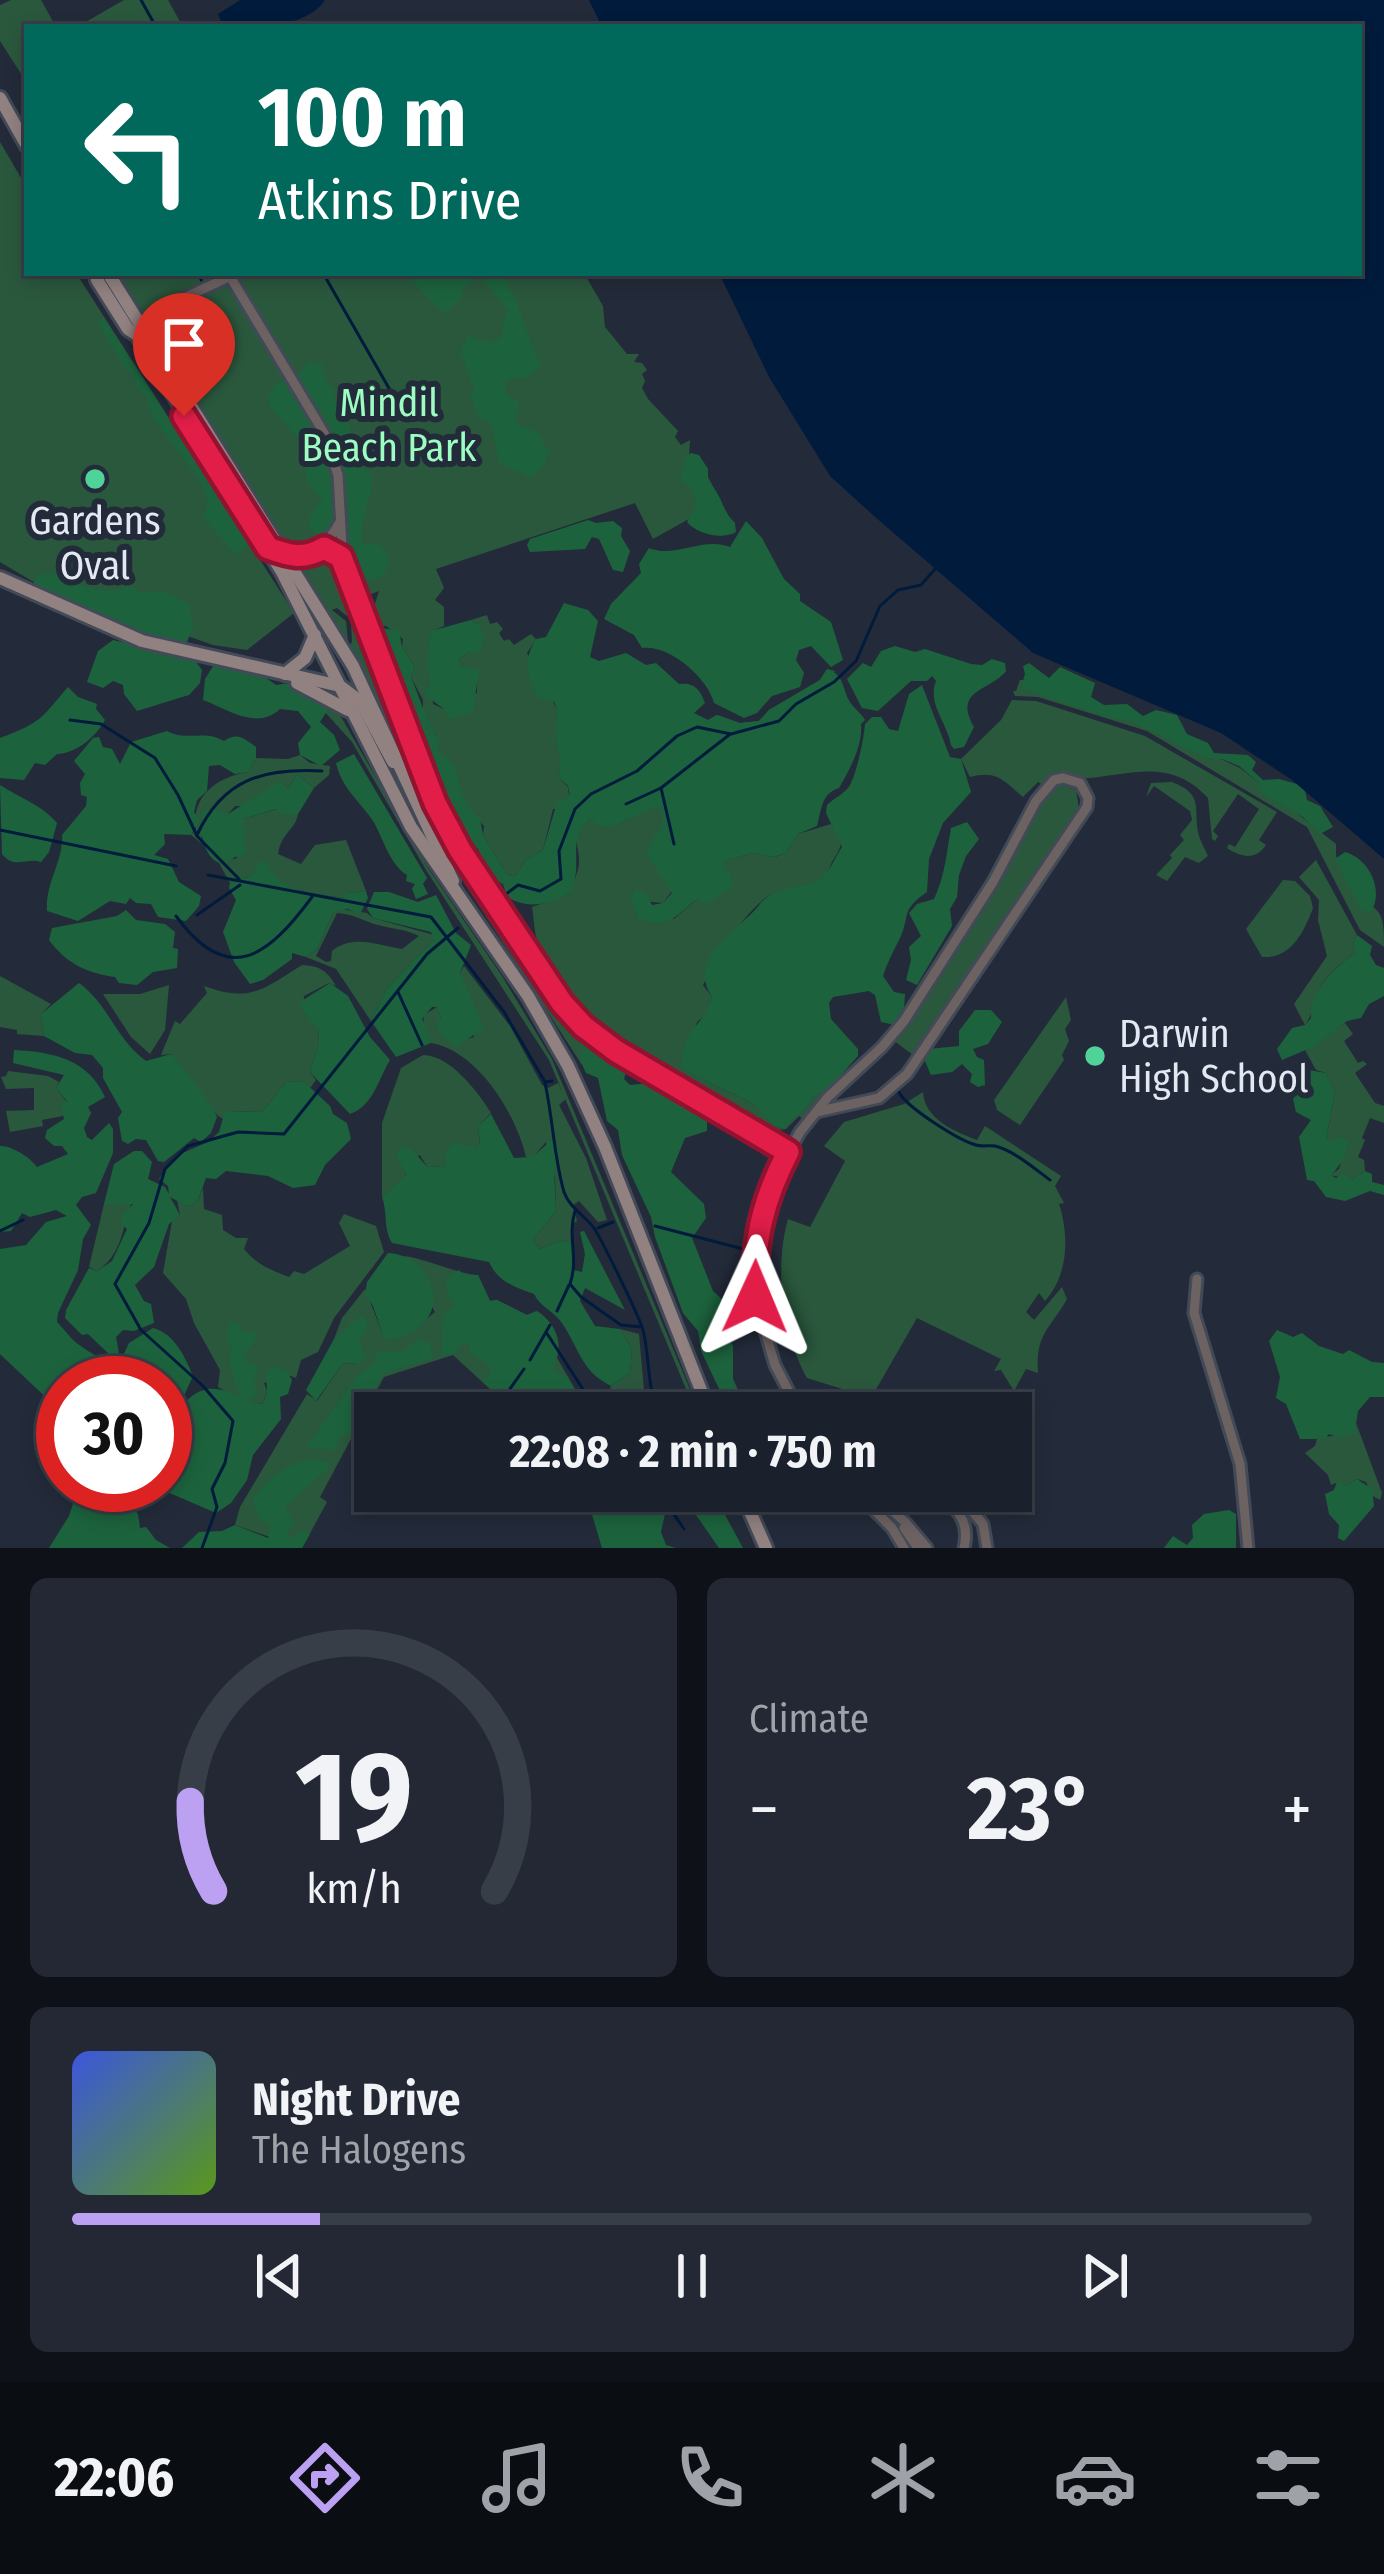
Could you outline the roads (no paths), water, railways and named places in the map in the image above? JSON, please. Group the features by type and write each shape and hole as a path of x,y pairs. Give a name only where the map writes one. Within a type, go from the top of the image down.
{"street":[{"path":"0,98 24,140"},
{"path":"98,276 121,318 139,329 369,695 455,888"},
{"path":"110,276 268,548 411,827 540,1013 579,1090 701,1392"},
{"path":"139,329 226,276"},
{"path":"230,276 324,433 338,475 341,557 435,803 460,850 562,1003 583,1026 616,1051 788,1152"},
{"path":"268,548 310,556 324,548 340,522"},
{"path":"324,548 341,557"},
{"path":"300,581 310,556"},
{"path":"1,578 142,641 340,686 360,701 388,757 398,766"},
{"path":"284,674 300,665 315,635"},
{"path":"266,671 334,699 353,715"},
{"path":"789,1392 775,1366 755,1297 757,1233 772,1182 817,1112 904,1021 993,882 1045,788 1064,778 1080,783 1087,806 907,1074 879,1098 817,1112"},
{"path":"1197,1279 1194,1313 1240,1464 1248,1548"},
{"path":"750,1512 764,1548"},
{"path":"878,1512 904,1548"},
{"path":"886,1512 918,1548"},
{"path":"894,1512 927,1548"},
{"path":"957,1512 968,1534 964,1548"},
{"path":"973,1512 983,1524 987,1548"}],"water":[{"path":"240,0 325,0 306,16 277,24 222,24 218,14"},
{"path":"589,0 1384,0 1384,859 1292,780 1221,733 1033,653 874,516 830,476 769,377 720,276 1362,276 1362,24 601,24"}],"waterway":[{"path":"141,0 154,24"},
{"path":"199,276 203,284"},
{"path":"325,276 390,390"},
{"path":"505,895 518,885 540,891 561,879 559,851 575,809 591,794 637,771 677,736 697,727 731,734 779,721 796,704 834,682 856,661 880,606 898,590 921,585 935,569"},
{"path":"70,720 101,724 155,758 197,836 239,879"},
{"path":"626,804 661,788 729,735"},
{"path":"197,835 219,801 247,781 281,772 322,771"},
{"path":"661,788 674,844"},
{"path":"0,830 176,866"},
{"path":"208,875 431,917 504,1012 545,1082 552,1081"},
{"path":"197,915 240,885"},
{"path":"176,916 195,939 214,952 248,956 280,935 312,897"},
{"path":"202,1548 217,1507 212,1489 225,1463 233,1421 203,1386 141,1330 115,1284 149,1223 165,1169 188,1146 238,1132 284,1134 427,954 458,928"},
{"path":"398,992 422,1045"},
{"path":"545,1083 564,1192 594,1228 640,1322 652,1392"},
{"path":"899,1092 946,1130 976,1145 1009,1151 1050,1180"},
{"path":"575,1211 570,1284 621,1325 642,1327"},
{"path":"0,1231 23,1220"},
{"path":"598,1228 613,1222"},
{"path":"655,1226 747,1250"},
{"path":"557,1311 569,1285"},
{"path":"530,1360 550,1325"},
{"path":"546,1332 585,1392"},
{"path":"508,1392 524,1369"},
{"path":"672,1512 684,1529"}],"place":[{"name":"Gardens Oval","path":"95,479"},
{"name":"Darwin High School","path":"1095,1056"}],"park label":[{"name":"Mindil Beach Park","path":"389,426"}]}
